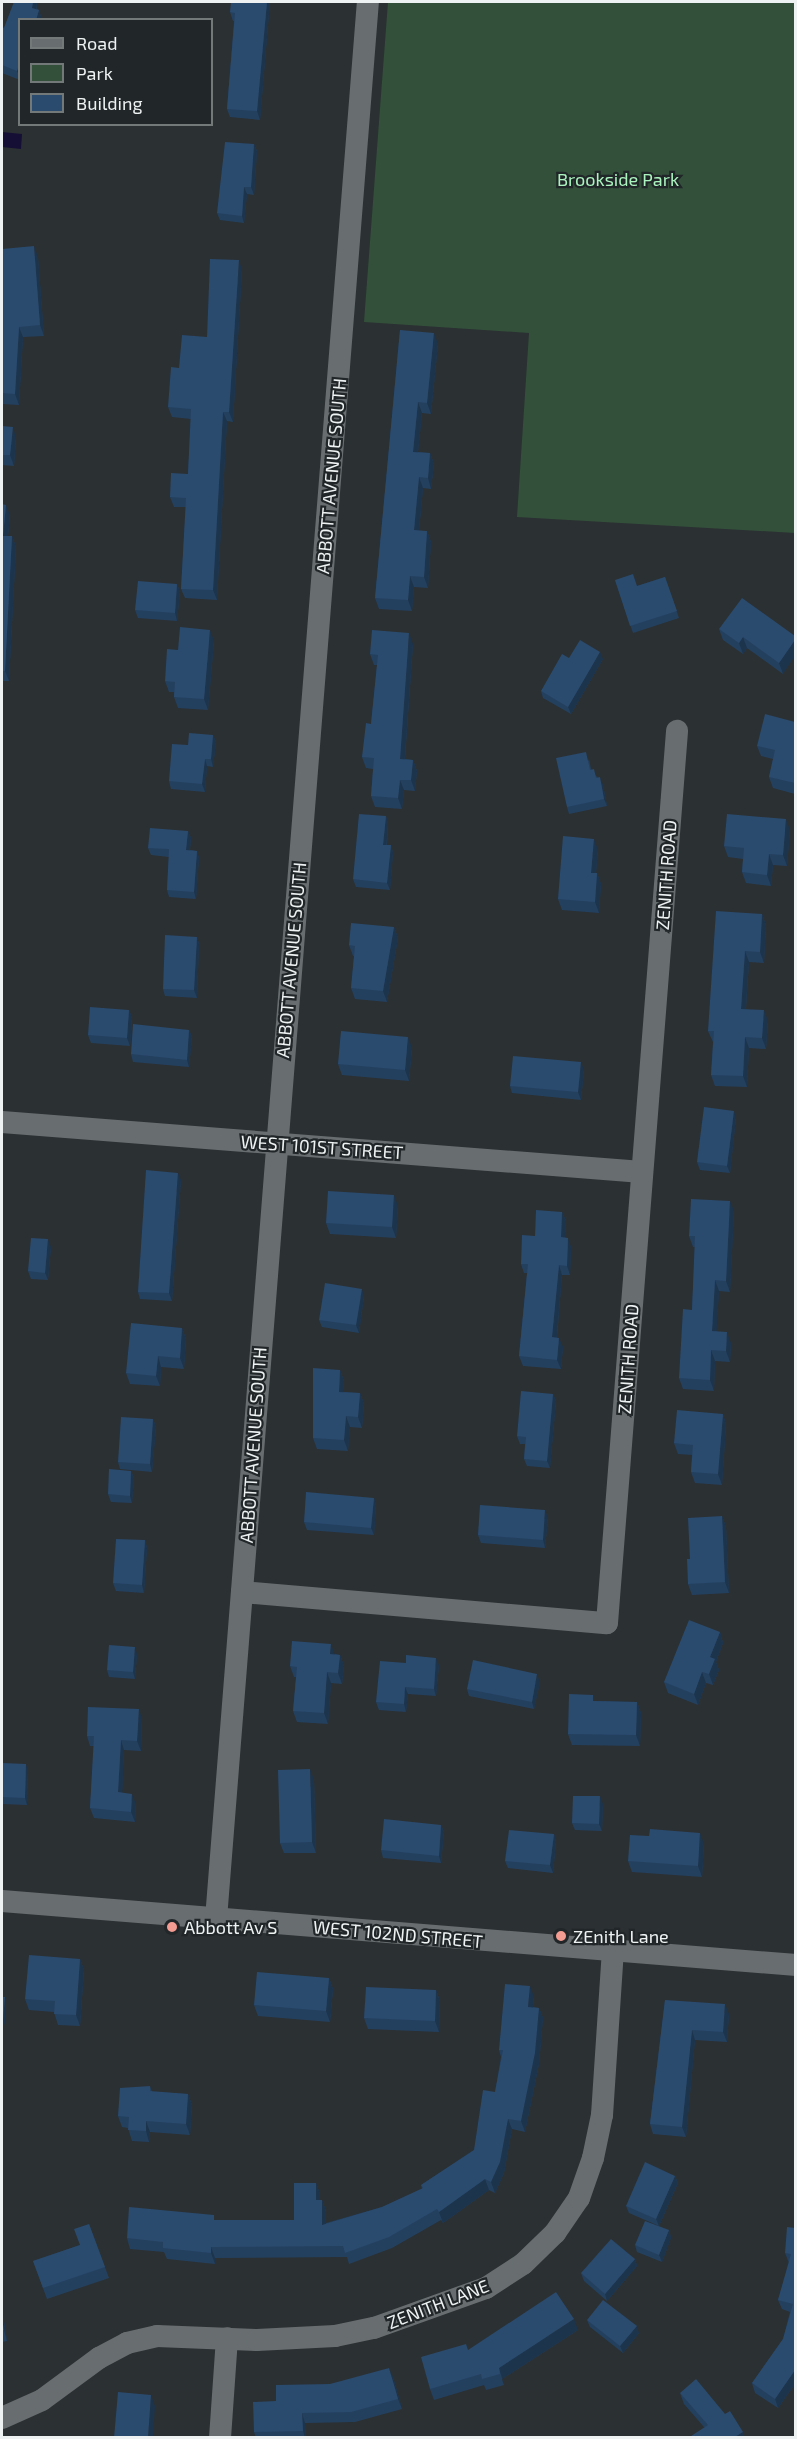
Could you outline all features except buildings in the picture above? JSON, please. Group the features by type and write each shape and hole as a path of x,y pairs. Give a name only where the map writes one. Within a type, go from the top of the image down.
{"street":[{"name":"ABBOTT AVENUE SOUTH","path":"216,1919 368,2"},
{"name":"ZENITH ROAD","path":"242,1592 607,1623 677,730"},
{"name":"WEST 101ST STREET","path":"2,1122 642,1172"},
{"name":"WEST 102ND STREET","path":"2,1901 795,1965"},
{"name":"ZENITH LANE","path":"2,2418 42,2400 99,2358 128,2343 157,2336 295,2340 375,2328 486,2288 523,2264 555,2233 579,2198 593,2158 602,2115 613,1951"},
{"path":"220,2438 227,2338"}],"green space":[{"name":"Brookside Park","path":"388,2 795,2 795,533 517,517 529,333 364,322"}],"shaded area":[{"path":"2,132 22,134 21,149 2,147"}],"place":[{"name":"Abbott Av S","path":"172,1927"},
{"name":"ZEnith Lane","path":"561,1936"}]}
